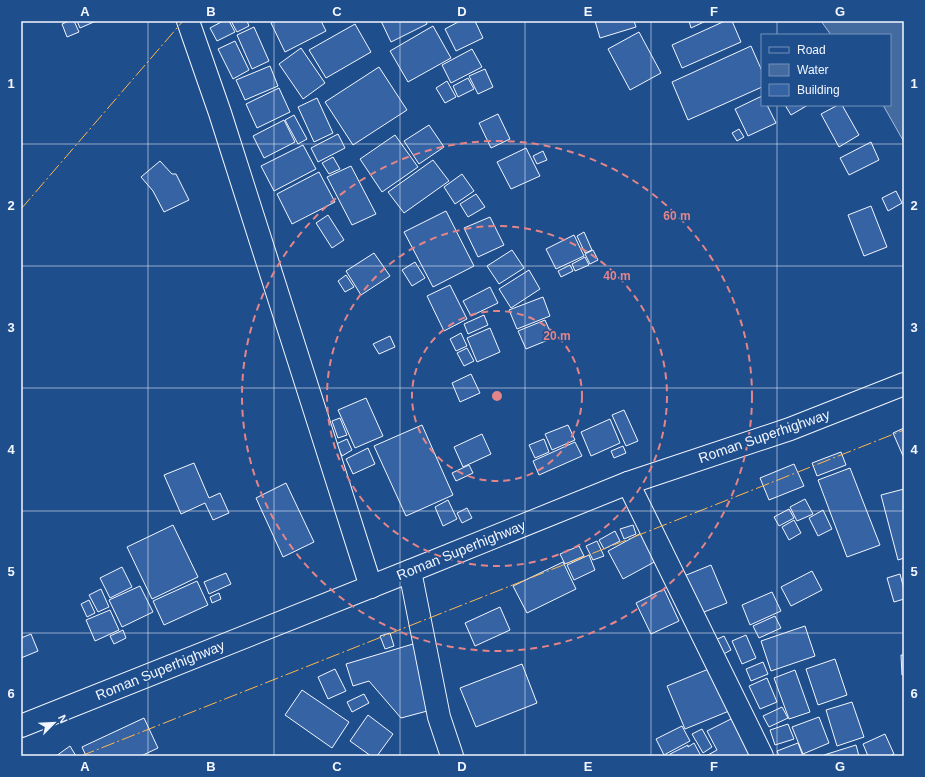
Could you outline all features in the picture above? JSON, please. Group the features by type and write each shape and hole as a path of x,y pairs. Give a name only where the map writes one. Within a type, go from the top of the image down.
{"street":[{"path":"188,21 220,113 371,587"},
{"name":"Roman Superhighway","path":"21,726 410,572 628,482 790,430 904,384"},
{"path":"628,482 762,756"},
{"path":"410,572 439,718 452,756"}],"water":[{"path":"821,21 904,21 904,142 884,106 891,106 891,34 830,34"}],"building":[{"path":"69,21 74,21 79,32 67,37 62,24"},
{"path":"77,21 96,21 80,28"},
{"path":"223,21 229,21 235,32 217,41 210,28"},
{"path":"231,21 247,21 249,26 237,32"},
{"path":"275,21 321,21 326,31 285,52 271,23"},
{"path":"381,21 426,21 427,24 391,42"},
{"path":"460,21 475,21 483,38 456,51 445,29"},
{"path":"595,21 634,21 636,27 600,38"},
{"path":"689,21 706,21 691,28"},
{"path":"725,21 732,21 741,42 682,68 672,45"},
{"path":"355,24 371,52 326,78 309,50"},
{"path":"433,26 451,58 408,82 390,51"},
{"path":"254,27 269,61 252,69 237,35"},
{"path":"639,32 661,73 630,90 608,49"},
{"path":"235,41 249,70 233,79 218,49"},
{"path":"751,46 761,69 761,87 688,120 672,82"},
{"path":"301,48 325,83 303,99 279,64"},
{"path":"472,49 482,67 451,83 442,65"},
{"path":"270,66 278,86 245,100 236,80"},
{"path":"379,67 407,110 353,145 325,102"},
{"path":"485,69 493,87 478,94 469,76"},
{"path":"468,78 474,89 458,97 453,86"},
{"path":"447,81 456,97 445,103 436,88"},
{"path":"279,88 290,112 257,128 246,104"},
{"path":"761,96 761,106 768,106 776,123 748,136 735,109"},
{"path":"317,98 333,133 314,142 298,107"},
{"path":"786,106 806,106 791,115"},
{"path":"836,106 843,106 859,135 839,147 821,114"},
{"path":"498,114 510,139 491,148 479,123"},
{"path":"294,115 307,139 298,144 285,120"},
{"path":"284,120 295,142 264,158 253,136"},
{"path":"429,125 444,147 419,164 404,141"},
{"path":"739,129 744,137 737,141 732,133"},
{"path":"338,134 345,148 318,162 311,148"},
{"path":"395,135 418,167 382,192 360,159"},
{"path":"871,142 879,160 849,175 840,158"},
{"path":"303,145 316,169 274,191 261,166"},
{"path":"526,148 540,176 511,189 497,162"},
{"path":"543,151 547,160 537,164 533,156"},
{"path":"333,157 340,169 329,174 322,163"},
{"path":"433,160 449,181 404,213 388,192"},
{"path":"160,161 172,174 176,174 189,200 164,212 153,191 141,177"},
{"path":"351,166 376,214 352,225 327,177"},
{"path":"319,172 335,202 292,224 277,194"},
{"path":"462,174 474,191 455,204 444,187"},
{"path":"896,191 902,203 888,211 882,198"},
{"path":"476,194 485,207 468,217 460,204"},
{"path":"871,206 887,247 864,256 848,215"},
{"path":"446,211 474,266 433,287 404,232"},
{"path":"328,215 344,240 332,248 316,223"},
{"path":"490,217 504,245 478,257 464,228"},
{"path":"584,232 592,250 585,253 577,236"},
{"path":"574,235 584,256 556,269 546,249"},
{"path":"512,250 524,268 499,284 487,266"},
{"path":"593,250 598,260 590,264 585,254"},
{"path":"374,253 390,276 361,295 346,271"},
{"path":"585,257 589,265 575,271 572,264"},
{"path":"415,262 425,278 412,286 402,270"},
{"path":"570,265 573,271 561,277 558,271"},
{"path":"529,270 540,289 511,308 499,289"},
{"path":"346,275 354,287 345,292 338,281"},
{"path":"450,285 467,319 444,331 427,296"},
{"path":"490,287 498,303 471,316 463,301"},
{"path":"543,297 550,316 517,329 509,310"},
{"path":"484,315 488,325 468,334 464,324"},
{"path":"545,320 553,338 526,349 518,331"},
{"path":"490,328 500,352 477,362 467,338"},
{"path":"461,333 467,346 456,351 450,339"},
{"path":"390,336 395,347 379,354 373,344"},
{"path":"467,348 474,361 464,366 457,353"},
{"path":"471,374 480,393 460,402 452,383"},
{"path":"366,398 383,436 355,448 338,410"},
{"path":"624,410 638,441 626,446 612,415"},
{"path":"340,418 347,435 338,438 332,421"},
{"path":"610,419 620,443 591,456 581,432"},
{"path":"422,425 453,495 406,516 374,446"},
{"path":"568,425 575,440 552,450 545,434"},
{"path":"904,428 904,456 903,456 893,433"},
{"path":"482,434 491,454 463,467 454,447"},
{"path":"347,439 352,450 342,456 336,444"},
{"path":"544,439 549,452 535,458 529,445"},
{"path":"575,442 582,456 539,475 533,461"},
{"path":"623,446 626,453 614,458 611,451"},
{"path":"368,448 375,464 353,474 346,459"},
{"path":"841,452 846,465 817,476 812,463"},
{"path":"194,463 209,498 220,493 229,513 213,520 205,503 181,514 164,475"},
{"path":"794,464 804,486 769,500 760,478"},
{"path":"469,465 473,473 456,481 452,473"},
{"path":"850,468 880,545 847,557 818,480"},
{"path":"286,483 314,542 283,557 256,498"},
{"path":"904,489 904,558 898,560 881,495"},
{"path":"805,499 813,514 797,521 790,507"},
{"path":"448,500 457,519 443,526 435,507"},
{"path":"467,508 472,518 462,523 457,513"},
{"path":"789,509 794,518 779,526 774,517"},
{"path":"823,510 832,529 818,536 809,518"},
{"path":"794,520 801,533 789,540 782,527"},
{"path":"173,525 198,577 152,599 127,547"},
{"path":"633,525 636,534 624,539 620,529"},
{"path":"615,531 620,541 604,549 599,540"},
{"path":"643,532 658,560 623,579 608,551"},
{"path":"597,541 604,556 593,560 586,546"},
{"path":"579,546 584,556 565,564 560,554"},
{"path":"589,555 595,570 574,580 567,565"},
{"path":"563,562 576,589 527,613 513,586"},
{"path":"711,565 727,603 699,614 684,576"},
{"path":"122,567 132,587 110,598 100,578"},
{"path":"812,571 822,590 791,606 781,587"},
{"path":"226,573 231,584 209,594 204,582"},
{"path":"900,574 904,589 904,599 894,602 887,578"},
{"path":"197,581 208,605 164,625 153,601"},
{"path":"140,586 153,612 122,627 109,600"},
{"path":"101,589 109,607 98,612 89,595"},
{"path":"664,589 679,621 651,634 636,603"},
{"path":"772,592 781,611 750,625 742,605"},
{"path":"219,593 221,599 212,603 210,597"},
{"path":"89,600 95,613 87,617 81,604"},
{"path":"500,607 510,630 475,646 465,623"},
{"path":"110,610 119,630 95,641 86,620"},
{"path":"775,616 781,628 759,638 753,626"},
{"path":"805,626 815,656 771,671 761,641"},
{"path":"123,630 126,638 114,644 110,636"},
{"path":"390,633 394,646 385,649 380,636"},
{"path":"31,634 38,651 21,658 21,638"},
{"path":"746,635 756,658 742,664 732,641"},
{"path":"724,636 731,650 718,657 711,642"},
{"path":"413,644 431,710 401,718 369,681 353,686 346,664"},
{"path":"901,655 904,655 904,674 902,675"},
{"path":"835,659 847,695 818,705 806,669"},
{"path":"763,662 768,674 751,681 746,669"},
{"path":"522,664 537,703 476,727 460,688"},
{"path":"711,668 729,711 685,729 667,686"},
{"path":"335,669 346,691 328,699 318,677"},
{"path":"795,670 810,712 789,719 774,678"},
{"path":"767,678 777,702 760,709 749,686"},
{"path":"302,690 349,722 332,748 285,715"},
{"path":"364,694 369,703 352,712 347,702"},
{"path":"852,702 864,737 837,746 826,710"},
{"path":"782,707 788,718 769,727 763,716"},
{"path":"368,715 393,734 377,756 371,756 350,741"},
{"path":"819,717 829,743 803,754 792,727"},
{"path":"144,718 158,748 141,756 86,756 82,747"},
{"path":"733,718 754,756 706,756 717,750 707,731"},
{"path":"788,724 794,739 775,745 770,730"},
{"path":"682,726 690,741 664,755 656,739"},
{"path":"702,729 712,747 703,753 692,734"},
{"path":"885,734 894,754 889,756 868,756 863,744"},
{"path":"694,743 701,756 671,756 670,754"},
{"path":"798,743 803,756 779,756 777,751"},
{"path":"856,745 859,756 824,756 824,755"},
{"path":"70,746 76,756 56,756"}],"power":[{"path":"21,209 183,21"},
{"path":"81,756 904,430"}]}
